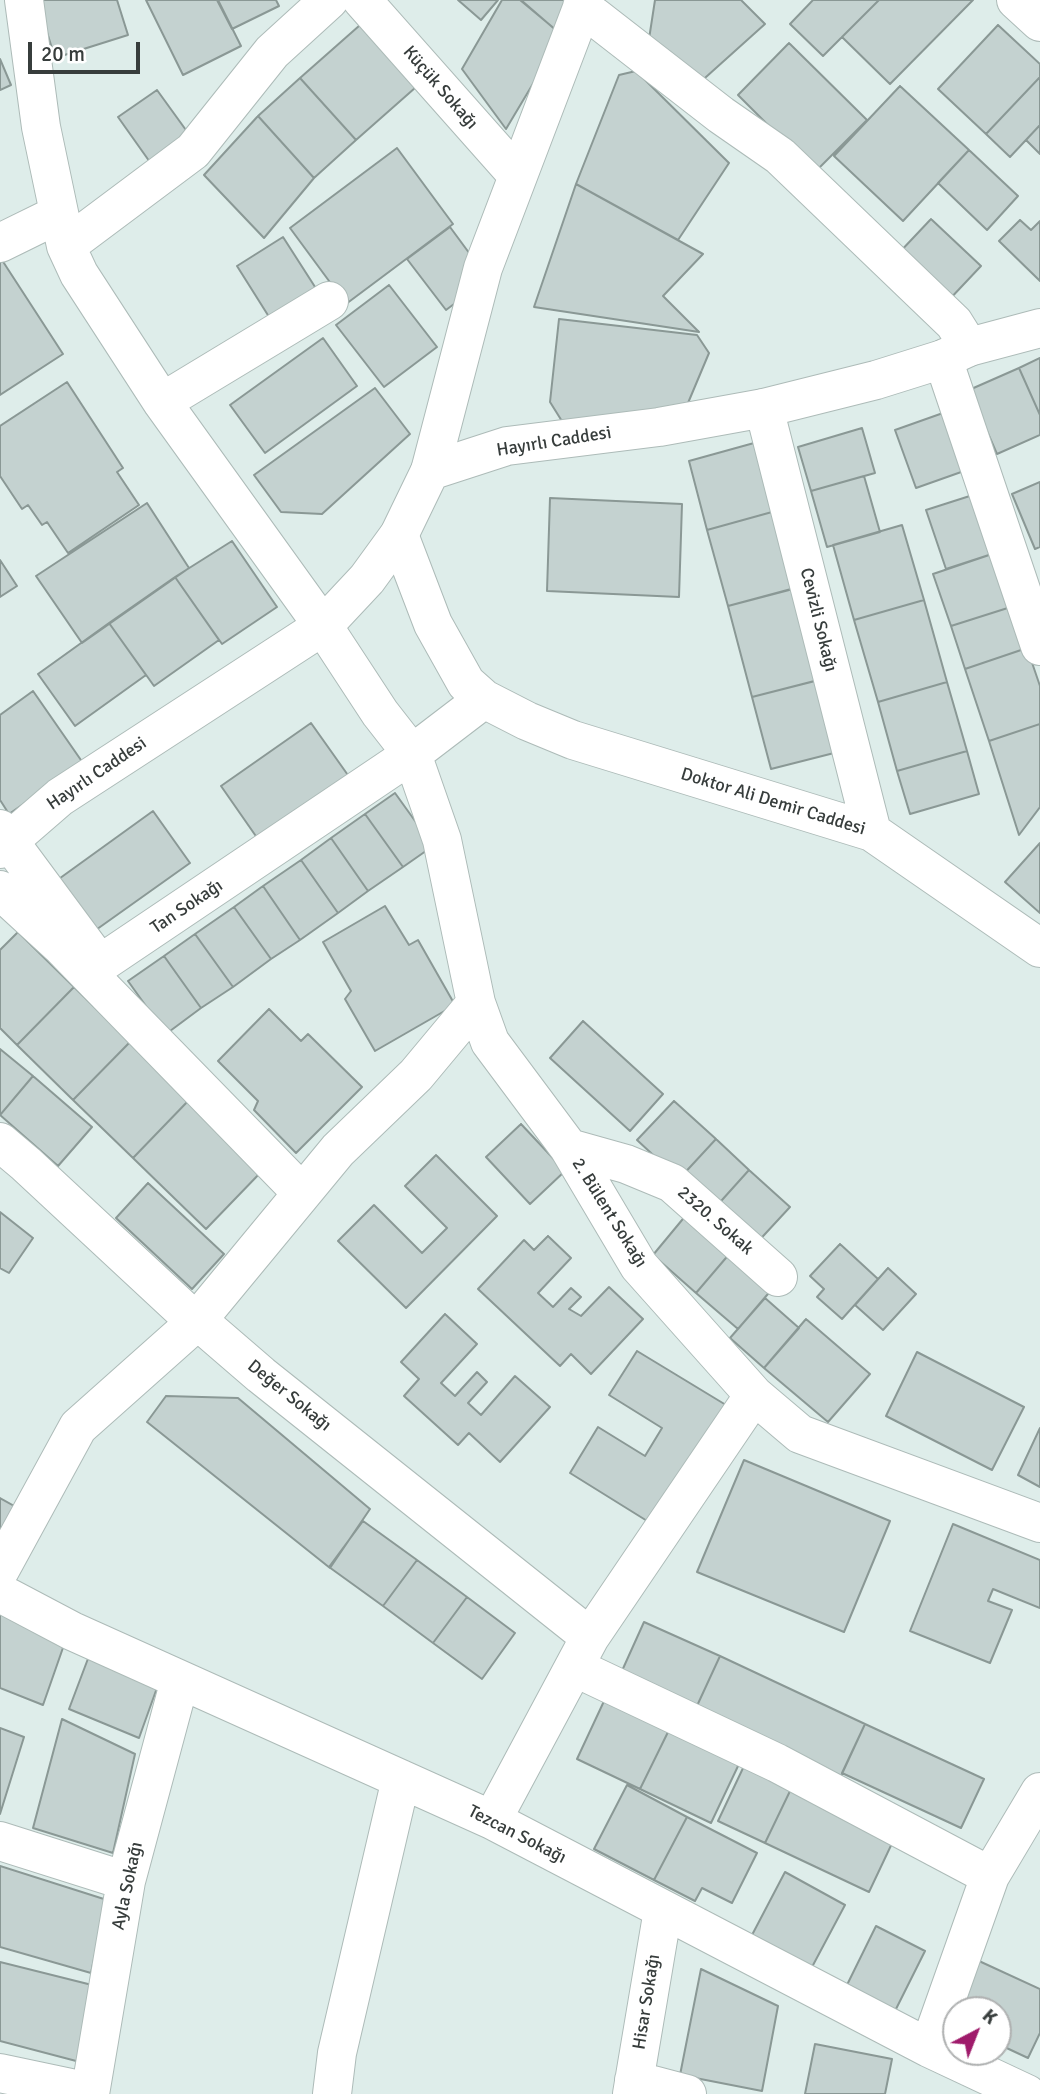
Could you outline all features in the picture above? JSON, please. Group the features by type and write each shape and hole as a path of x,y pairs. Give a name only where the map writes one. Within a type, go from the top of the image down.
{"street":[{"name":"2. Bülent Sokağı","path":"24,0 41,127 63,230 79,274 162,402 412,754 442,840 476,1003 489,1042 569,1148 639,1266 754,1395 800,1434 1040,1523"},
{"path":"0,243 63,230 193,151 272,52 329,0"},
{"name":"Küçük Sokağı","path":"362,0 517,176"},
{"path":"1016,0 1040,22"},
{"path":"430,471 483,268 583,4 721,115 780,156 954,323 956,353 1040,646"},
{"path":"162,402 329,301"},
{"name":"Hayırlı Caddesi","path":"3,839 60,797 323,626 366,579 399,535 430,471 507,446 659,427 765,408 876,380 1040,328"},
{"name":"Cevizli Sokağı","path":"765,408 872,832"},
{"path":"399,535 433,624 466,682 484,699 412,754"},
{"name":"Doktor Ali Demir Caddesi","path":"484,699 573,740 872,832 1040,948"},
{"name":"Tan Sokağı","path":"3,839 100,964 412,754"},
{"path":"0,890 61,946 302,1193"},
{"path":"0,1570 78,1427 196,1322 338,1150 416,1075 476,1003"},
{"name":"Değer Sokağı","path":"0,1142 196,1322 203,1325 582,1652 777,1763 990,1876"},
{"name":"2320. Sokak","path":"569,1148 626,1164 672,1183 778,1277"},
{"path":"492,1820 582,1652 754,1395"},
{"name":"Tezcan Sokağı","path":"0,1593 72,1631 492,1820 929,2048 976,2083 1027,2094"},
{"name":"Ayla Sokağı","path":"90,2093 127,1881 180,1680"},
{"path":"332,2094 337,2053 401,1779"},
{"path":"929,2048 990,1876 1040,1792"},
{"path":"0,1841 127,1881"},
{"name":"Hisar Sokağı","path":"633,2087 663,1910"},
{"path":"0,2073 90,2093"},
{"path":"633,2087 687,2094"}],"building":[{"path":"37,0 117,0 128,35 55,58"},
{"path":"146,0 218,0 241,46 183,75"},
{"path":"217,0 276,0 279,6 232,29"},
{"path":"458,0 498,0 481,20"},
{"path":"502,0 520,0 562,35 506,129 462,69"},
{"path":"521,0 578,0 558,32"},
{"path":"655,0 741,0 765,24 696,86 647,52"},
{"path":"813,0 879,0 823,56 790,24"},
{"path":"879,0 973,0 890,84 842,37"},
{"path":"368,18 424,80 356,140 300,78"},
{"path":"998,25 1040,64 1040,77 986,134 938,89"},
{"path":"789,43 867,120 815,172 738,95"},
{"path":"0,59 11,85 0,90"},
{"path":"636,71 729,163 678,240 576,184 619,75"},
{"path":"1040,77 1040,125 1010,157 986,134"},
{"path":"300,78 356,140 314,178 258,116"},
{"path":"900,86 969,150 903,221 834,156"},
{"path":"157,90 191,137 152,165 118,117"},
{"path":"258,116 314,178 264,238 204,175"},
{"path":"1040,125 1040,154 1026,140"},
{"path":"397,148 453,224 346,304 290,228"},
{"path":"969,150 1018,196 987,230 938,183"},
{"path":"576,184 703,254 663,296 699,332 534,307"},
{"path":"931,219 981,266 947,302 897,255"},
{"path":"1020,220 1031,230 1040,221 1040,281 999,241"},
{"path":"450,227 478,265 474,289 446,310 407,259"},
{"path":"283,237 317,290 271,320 237,266"},
{"path":"0,257 63,354 0,395"},
{"path":"389,285 437,347 384,387 336,325"},
{"path":"559,319 697,335 709,353 688,403 565,426 550,402"},
{"path":"323,338 357,386 265,453 230,405"},
{"path":"1040,358 1040,415 1019,368"},
{"path":"1019,368 1040,415 1040,435 997,454 969,390"},
{"path":"67,382 123,468 117,472 139,505 68,553 47,522 42,525 28,505 22,509 0,476 0,426"},
{"path":"375,388 410,434 322,514 281,512 254,475"},
{"path":"943,413 964,471 916,488 895,430"},
{"path":"862,428 875,473 811,491 798,447"},
{"path":"754,443 772,512 707,530 689,461"},
{"path":"864,476 880,532 827,547 811,491"},
{"path":"1040,482 1040,547 1035,549 1012,494"},
{"path":"976,494 995,553 946,569 926,510"},
{"path":"550,498 682,504 679,597 547,591"},
{"path":"147,503 189,568 82,643 36,576"},
{"path":"772,512 793,589 728,606 707,530"},
{"path":"902,525 924,600 854,620 833,545"},
{"path":"232,541 277,607 222,644 175,577"},
{"path":"995,553 1014,606 951,626 933,574"},
{"path":"0,560 17,586 0,597"},
{"path":"175,577 219,640 154,686 109,623"},
{"path":"806,585 830,677 752,697 728,606"},
{"path":"924,600 947,682 878,702 854,620"},
{"path":"1014,606 1027,648 965,669 951,626"},
{"path":"109,623 146,675 75,726 38,674"},
{"path":"1027,648 1040,686 1040,724 989,741 965,669"},
{"path":"819,680 838,752 771,769 752,697"},
{"path":"947,682 967,751 897,771 878,702"},
{"path":"33,691 83,763 9,814 0,800 0,715"},
{"path":"311,723 350,778 260,842 221,786"},
{"path":"1040,724 1040,807 1019,835 989,741"},
{"path":"967,751 979,794 910,814 897,771"},
{"path":"395,793 433,846 403,867 365,814"},
{"path":"153,811 190,863 93,932 56,881"},
{"path":"365,814 403,867 368,891 331,838"},
{"path":"331,838 368,891 338,913 301,860"},
{"path":"1040,843 1040,913 1005,882"},
{"path":"301,860 338,913 300,940 263,886"},
{"path":"263,886 300,940 271,959 234,907"},
{"path":"385,906 409,945 418,940 455,1005 375,1051 345,999 351,991 323,942"},
{"path":"234,907 271,959 233,987 195,934"},
{"path":"18,932 74,987 17,1045 0,1028 0,950"},
{"path":"195,934 233,987 201,1008 164,956"},
{"path":"164,956 201,1008 166,1034 128,981"},
{"path":"74,987 130,1042 73,1100 17,1045"},
{"path":"269,1009 301,1041 308,1034 362,1087 296,1153 254,1110 258,1101 218,1061"},
{"path":"583,1021 663,1094 630,1131 550,1058"},
{"path":"130,1042 189,1100 133,1158 73,1100"},
{"path":"0,1049 33,1076 0,1115"},
{"path":"33,1076 92,1127 58,1166 0,1115"},
{"path":"189,1100 262,1171 206,1229 133,1158"},
{"path":"674,1101 716,1139 679,1179 637,1140"},
{"path":"521,1124 565,1171 530,1204 486,1157"},
{"path":"716,1139 749,1170 713,1210 679,1179"},
{"path":"436,1155 497,1216 406,1308 338,1241 374,1205 422,1253 447,1228 405,1186"},
{"path":"749,1170 790,1207 753,1247 713,1210"},
{"path":"148,1183 224,1254 192,1289 116,1218"},
{"path":"0,1212 33,1238 9,1273 0,1268"},
{"path":"687,1214 731,1252 696,1293 653,1255"},
{"path":"548,1236 571,1258 538,1293 553,1307 571,1288 581,1297 569,1309 581,1316 609,1287 643,1319 591,1374 571,1354 560,1366 478,1289 524,1240 534,1250"},
{"path":"840,1244 878,1279 842,1319 817,1297 824,1289 810,1276"},
{"path":"731,1252 773,1288 738,1329 696,1293"},
{"path":"888,1268 916,1294 883,1330 855,1305"},
{"path":"765,1298 799,1328 764,1368 730,1338"},
{"path":"445,1314 477,1344 441,1383 455,1396 477,1372 487,1382 468,1403 481,1415 515,1376 550,1407 500,1462 469,1433 458,1445 404,1396 419,1379 401,1362"},
{"path":"806,1319 870,1374 828,1422 764,1368"},
{"path":"637,1351 726,1405 652,1524 570,1473 598,1427 645,1456 662,1428 609,1395"},
{"path":"917,1352 1024,1407 992,1470 886,1416"},
{"path":"166,1396 238,1398 370,1509 330,1568 147,1422"},
{"path":"1040,1428 1040,1487 1018,1475"},
{"path":"744,1460 890,1521 844,1632 697,1572"},
{"path":"0,1498 25,1512 0,1558"},
{"path":"363,1521 417,1560 383,1606 329,1567"},
{"path":"953,1524 1040,1560 1040,1608 993,1589 988,1601 1012,1610 990,1663 910,1631"},
{"path":"417,1560 467,1597 433,1643 383,1606"},
{"path":"467,1597 515,1633 482,1679 433,1643"},
{"path":"0,1610 65,1642 43,1705 0,1688"},
{"path":"644,1622 720,1656 696,1708 621,1673"},
{"path":"89,1656 158,1685 139,1738 69,1709"},
{"path":"720,1656 865,1724 841,1776 696,1708"},
{"path":"605,1699 669,1730 640,1789 577,1759"},
{"path":"62,1719 135,1754 113,1853 33,1828"},
{"path":"865,1724 984,1779 961,1828 842,1773"},
{"path":"0,1728 24,1737 0,1814"},
{"path":"669,1730 739,1764 711,1823 640,1789"},
{"path":"744,1766 791,1789 765,1843 718,1821"},
{"path":"627,1785 687,1817 654,1880 594,1849"},
{"path":"791,1789 895,1837 869,1892 765,1843"},
{"path":"687,1817 757,1853 732,1903 702,1888 695,1901 654,1880"},
{"path":"0,1866 107,1900 91,1973 0,1947"},
{"path":"785,1872 845,1905 812,1967 752,1935"},
{"path":"876,1926 925,1951 893,2015 844,1991"},
{"path":"979,1961 1040,1989 1040,2033 1028,2058 1012,2051 1012,1996 963,1996"},
{"path":"0,1962 96,1986 80,2062 0,2041"},
{"path":"701,1969 778,2006 762,2091 680,2075"},
{"path":"815,2044 892,2059 885,2094 805,2094"}]}
